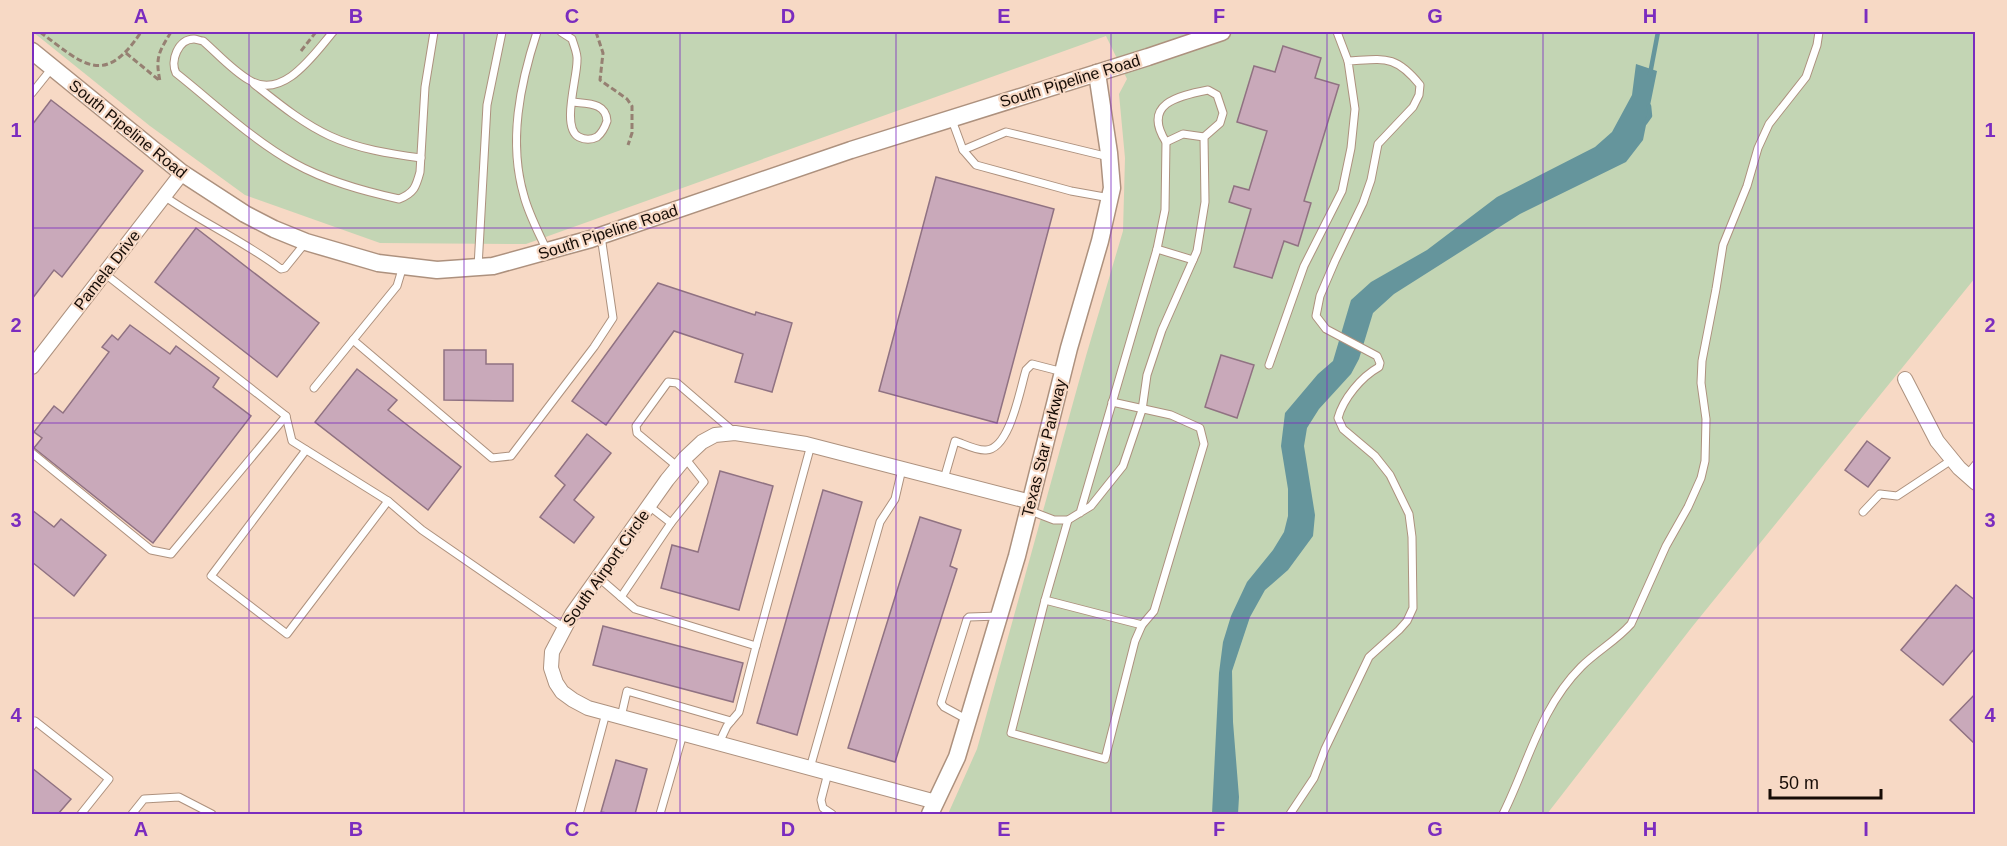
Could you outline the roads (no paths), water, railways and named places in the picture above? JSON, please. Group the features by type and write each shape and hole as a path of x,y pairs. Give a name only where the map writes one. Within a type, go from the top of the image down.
{"street":[{"name":"South Pipeline Road","path":"32,51 182,173 245,214 306,242 378,263 437,270 493,266 601,236 851,150 1222,32"},
{"name":"Texas Star Parkway","path":"933,808 957,757 999,616 1110,198 1112,188 1109,157 1096,73"},
{"name":"Pamela Drive","path":"32,367 182,173"},
{"path":"1905,379 1938,441 1971,479"},
{"name":"South Airport Circle","path":"933,808 828,773 588,708 562,692 556,683 551,668 552,652 572,614 681,462 702,442 715,435 735,433 811,445 944,480 1030,506"}],"lane":[{"path":"251,82 267,86 287,80 297,74 333,32"},
{"path":"421,158 395,154 331,137 291,114 203,41 195,38 186,40 174,55 173,67 176,73 260,140 296,164 330,180 399,199 409,195 416,186 421,158 425,87 434,32"},
{"path":"478,267 487,105 502,32"},
{"path":"537,32 530,54 516,122 518,166 524,196 547,251"},
{"path":"561,32 572,39 578,59 572,102 570,124 575,135 585,140 600,135 607,121 604,111 596,105 572,102"},
{"path":"1269,365 1304,266 1342,190 1351,148 1355,109 1348,61 1337,32"},
{"path":"1503,814 1534,738 1550,708 1581,667 1621,635 1631,624 1666,546 1688,507 1701,477 1706,461 1706,419 1701,383 1702,361 1723,244 1747,186 1758,148 1769,124 1806,77 1819,32"},
{"path":"1290,814 1314,778 1325,748 1369,657 1399,630 1407,621 1413,608 1412,537 1409,514 1390,475 1375,456 1344,429 1338,418 1345,400 1380,363 1377,356 1326,329 1316,316 1320,296 1363,203 1371,180 1378,144 1413,107 1419,95 1420,86 1410,74 1390,60 1384,58 1348,61"},
{"path":"32,93 52,68"},
{"path":"1080,513 1157,249 1165,210 1166,142 1157,121 1158,112 1165,104 1185,94 1208,90 1217,95 1223,112 1220,123 1203,137 1183,134 1166,142"},
{"path":"952,118 963,150 976,165 1071,191 1110,198"},
{"path":"963,150 1006,132 1109,157"},
{"path":"1030,506 1054,520 1068,520 1091,506 1123,466 1142,410 1147,375 1162,330 1197,251 1205,202 1203,137"},
{"path":"164,196 257,251 281,269 285,268 306,242"},
{"path":"353,340 492,458 511,456 594,347 613,318 601,236"},
{"path":"1157,249 1193,260"},
{"path":"314,388 397,286 403,266"},
{"path":"104,273 286,416 292,441 388,501 422,530 564,628"},
{"path":"944,480 955,441 986,450 998,446 1007,434 1026,369 1032,364 1063,372"},
{"path":"621,597 671,523 704,482 681,462 637,433 636,426 668,382 677,384 735,433"},
{"path":"1068,520 1011,733 1105,759 1134,641 1142,625 1154,611 1204,444 1200,428 1171,415 1112,402"},
{"path":"32,453 151,550 171,554 286,416"},
{"path":"719,743 727,726 739,712 811,445"},
{"path":"306,450 212,576 287,634 388,501"},
{"path":"1863,512 1880,494 1897,496 1953,459"},
{"path":"1971,479 1976,464"},
{"path":"810,768 880,522 895,499 902,469"},
{"path":"649,506 671,523"},
{"path":"598,577 635,609 756,646"},
{"path":"1045,600 1142,625"},
{"path":"968,720 941,703 967,619 969,616 999,616"},
{"path":"621,717 627,691 731,721"},
{"path":"579,814 606,713"},
{"path":"32,726 35,721 109,779 81,814"},
{"path":"660,814 683,734"},
{"path":"828,773 821,800 823,808 832,814"},
{"path":"132,814 144,799 179,797 212,814"}],"water":[{"path":"1636,64 1657,71 1643,140 1626,162 1520,214 1394,294 1373,313 1359,359 1351,374 1319,409 1307,428 1304,446 1315,515 1313,536 1288,570 1265,590 1250,617 1232,671 1238,814 1212,814 1219,673 1223,642 1231,616 1247,582 1273,550 1284,532 1288,516 1288,489 1281,446 1285,413 1318,374 1333,361 1351,300 1371,282 1427,250 1497,197 1595,147 1612,132 1632,95"}],"waterway":[{"path":"1650,74 1658,32"},
{"path":"1645,123 1650,116 1649,106"}]}
